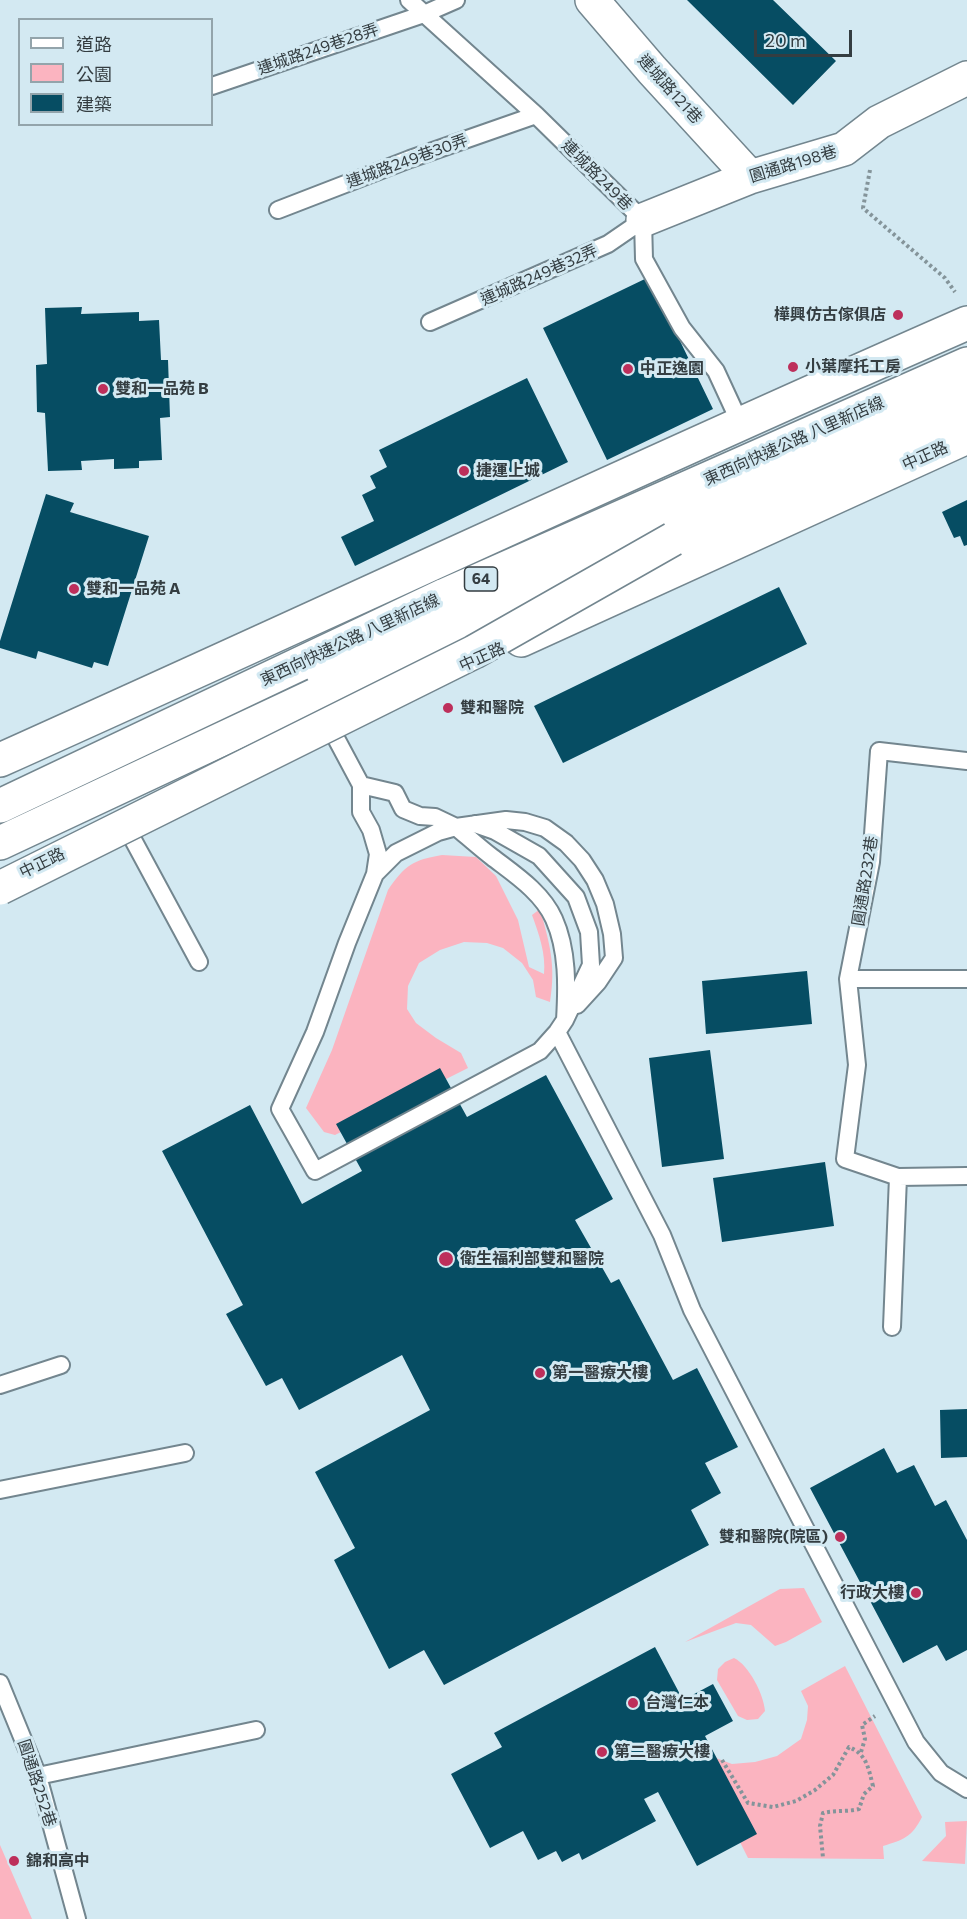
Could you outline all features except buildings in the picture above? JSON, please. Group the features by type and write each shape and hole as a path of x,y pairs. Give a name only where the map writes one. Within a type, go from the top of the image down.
{"main road":[{"name":"連城路121巷","path":"592,0 652,70 750,177"},
{"name":"圓通路198巷","path":"642,220 750,177 844,149 879,122 967,78"},
{"path":"0,760 740,423 962,308"},
{"name":"東西向快速公路 八里新店線","path":"0,806 445,595 967,364"},
{"path":"0,822 226,715 581,554 967,393"},
{"name":"64","path":"0,843 399,656 967,411"},
{"name":"中正路","path":"0,886 124,823 330,727 967,437"},
{"path":"0,886 474,652 673,539"}],"lane":[{"name":"連城路249巷","path":"409,0 536,115 642,220 644,259 682,328 716,371 740,423"},
{"name":"連城路249巷28弄","path":"213,86 424,14 456,0"},
{"name":"連城路249巷30弄","path":"278,210 410,159 536,115"},
{"name":"連城路249巷32弄","path":"430,322 608,244 642,220"},
{"path":"330,727 360,785 362,812 371,830 378,854 375,874 315,1032 280,1108 315,1171 540,1051 598,982 614,958 612,934 605,904 595,880 582,860 566,843 545,828 525,822 506,820 456,827 438,832 396,853 375,874"},
{"name":"圓通路232巷","path":"848,979 871,862 879,751 967,761"},
{"path":"360,785 395,794 403,809 420,816 435,817 456,827 537,895 553,917 562,942 567,992 561,1026 662,1235 692,1311 916,1742 941,1773 967,1789"},
{"path":"124,823 199,962"},
{"path":"475,824 495,831 539,856 576,897 589,932 591,965 561,1026"},
{"path":"967,979 848,979 857,1065 845,1159 898,1177 967,1176"},
{"path":"892,1327 898,1177"},
{"path":"0,1385 61,1365"},
{"path":"0,1490 185,1453"},
{"name":"圓通路252巷","path":"0,1683 38,1776 77,1919"},
{"path":"38,1776 256,1730"}],"path":[{"path":"879,122 863,208 945,278 962,308"},
{"path":"823,1858 820,1826 823,1813 859,1809 864,1794 873,1786 861,1752 865,1739 862,1725 895,1703"},
{"path":"722,1760 748,1803 773,1807 796,1801 815,1790 833,1775 849,1747 861,1752"}],"green space":[{"path":"442,855 476,857 496,876 518,920 529,967 544,974 543,952 532,915 540,909 551,955 550,1002 536,997 533,980 522,963 503,948 487,943 464,942 440,950 419,963 408,986 407,1009 416,1023 461,1053 468,1068 335,1135 324,1132 306,1108 332,1050 388,890 410,865"},
{"path":"804,1588 822,1622 786,1642 775,1646 751,1625 736,1623 685,1642 780,1589"},
{"path":"734,1658 745,1667 762,1697 765,1711 758,1719 747,1720 738,1716 717,1680 718,1669 725,1662"},
{"path":"845,1666 922,1817 906,1837 883,1846 884,1859 748,1858 740,1842 716,1758 732,1764 755,1762 777,1756 801,1739 807,1720 808,1706 801,1691"},
{"path":"967,1821 965,1864 922,1861 946,1836 945,1822"},
{"path":"0,1845 32,1919 0,1919"}],"place":[{"name":"樺興仿古傢俱店","path":"898,315"},
{"name":"小葉摩托工房","path":"793,367"},
{"name":"中正逸園","path":"628,369"},
{"name":"雙和一品苑 B","path":"103,389"},
{"name":"捷運上城","path":"464,471"},
{"name":"雙和一品苑 A","path":"74,589"},
{"name":"雙和醫院","path":"448,708"},
{"name":"衛生福利部雙和醫院","path":"446,1259"},
{"name":"第一醫療大樓","path":"540,1373"},
{"name":"雙和醫院(院區)","path":"840,1537"},
{"name":"行政大樓","path":"916,1593"},
{"name":"台灣仁本","path":"633,1703"},
{"name":"第二醫療大樓","path":"602,1752"},
{"name":"錦和高中","path":"14,1861"}]}
